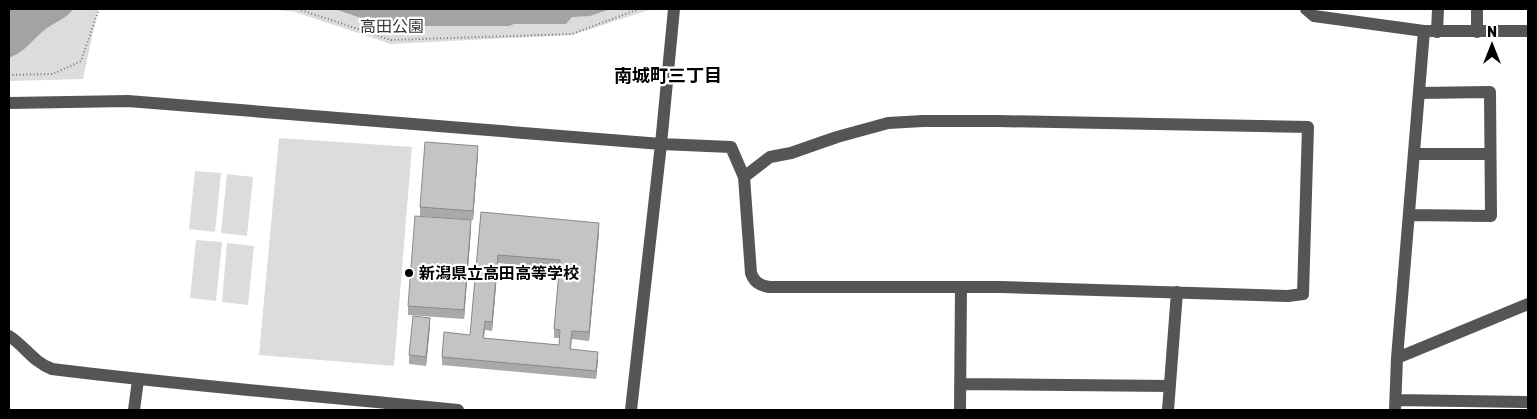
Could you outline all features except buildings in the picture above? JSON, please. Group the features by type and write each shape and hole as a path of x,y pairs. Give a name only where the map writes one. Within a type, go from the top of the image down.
{"street":[{"path":"631,410 674,9"},
{"path":"1306,9 1314,16 1341,14 1424,31 1528,31"},
{"path":"1437,32 1438,9"},
{"path":"1477,9 1477,32"},
{"path":"1424,31 1410,215 1404,264 1395,405 1528,402"},
{"path":"1410,215 1490,216 1490,92 1418,93"},
{"path":"9,103 128,101 661,144 731,147 744,177 751,273 754,280 759,284 778,288 961,287 1288,296 1300,296 1303,294 1308,127 998,121 888,123 837,137 791,153 770,157 744,177"},
{"path":"1414,154 1490,154"},
{"path":"960,410 961,287"},
{"path":"1168,410 1177,292"},
{"path":"1397,358 1528,304"},
{"path":"11,342 41,365 52,369 376,406 458,410"},
{"path":"134,410 138,380"},
{"path":"960,384 1170,386"}],"path":[{"path":"9,75 53,74 81,61 99,9"},
{"path":"298,9 391,40 572,34 639,9"}],"green space":[{"path":"9,9 98,9 83,79 9,81"},
{"name":"高田公園","path":"269,9 652,9 572,35 391,44 295,12"},
{"path":"279,138 412,147 394,366 259,355"},
{"path":"195,171 221,173 215,232 189,229"},
{"path":"227,174 253,177 247,236 221,233"},
{"path":"196,240 222,242 216,301 190,298"},
{"path":"227,243 254,246 248,305 222,302"}],"shaded area":[{"path":"9,9 73,9 46,29 24,49 9,58"},
{"path":"335,9 610,9 590,16 572,17 566,24 423,26 400,29 381,25"}],"place":[{"name":"新潟県立高田高等学校","path":"409,273"}],"district":[{"name":"南城町三丁目","path":"668,76"}]}
